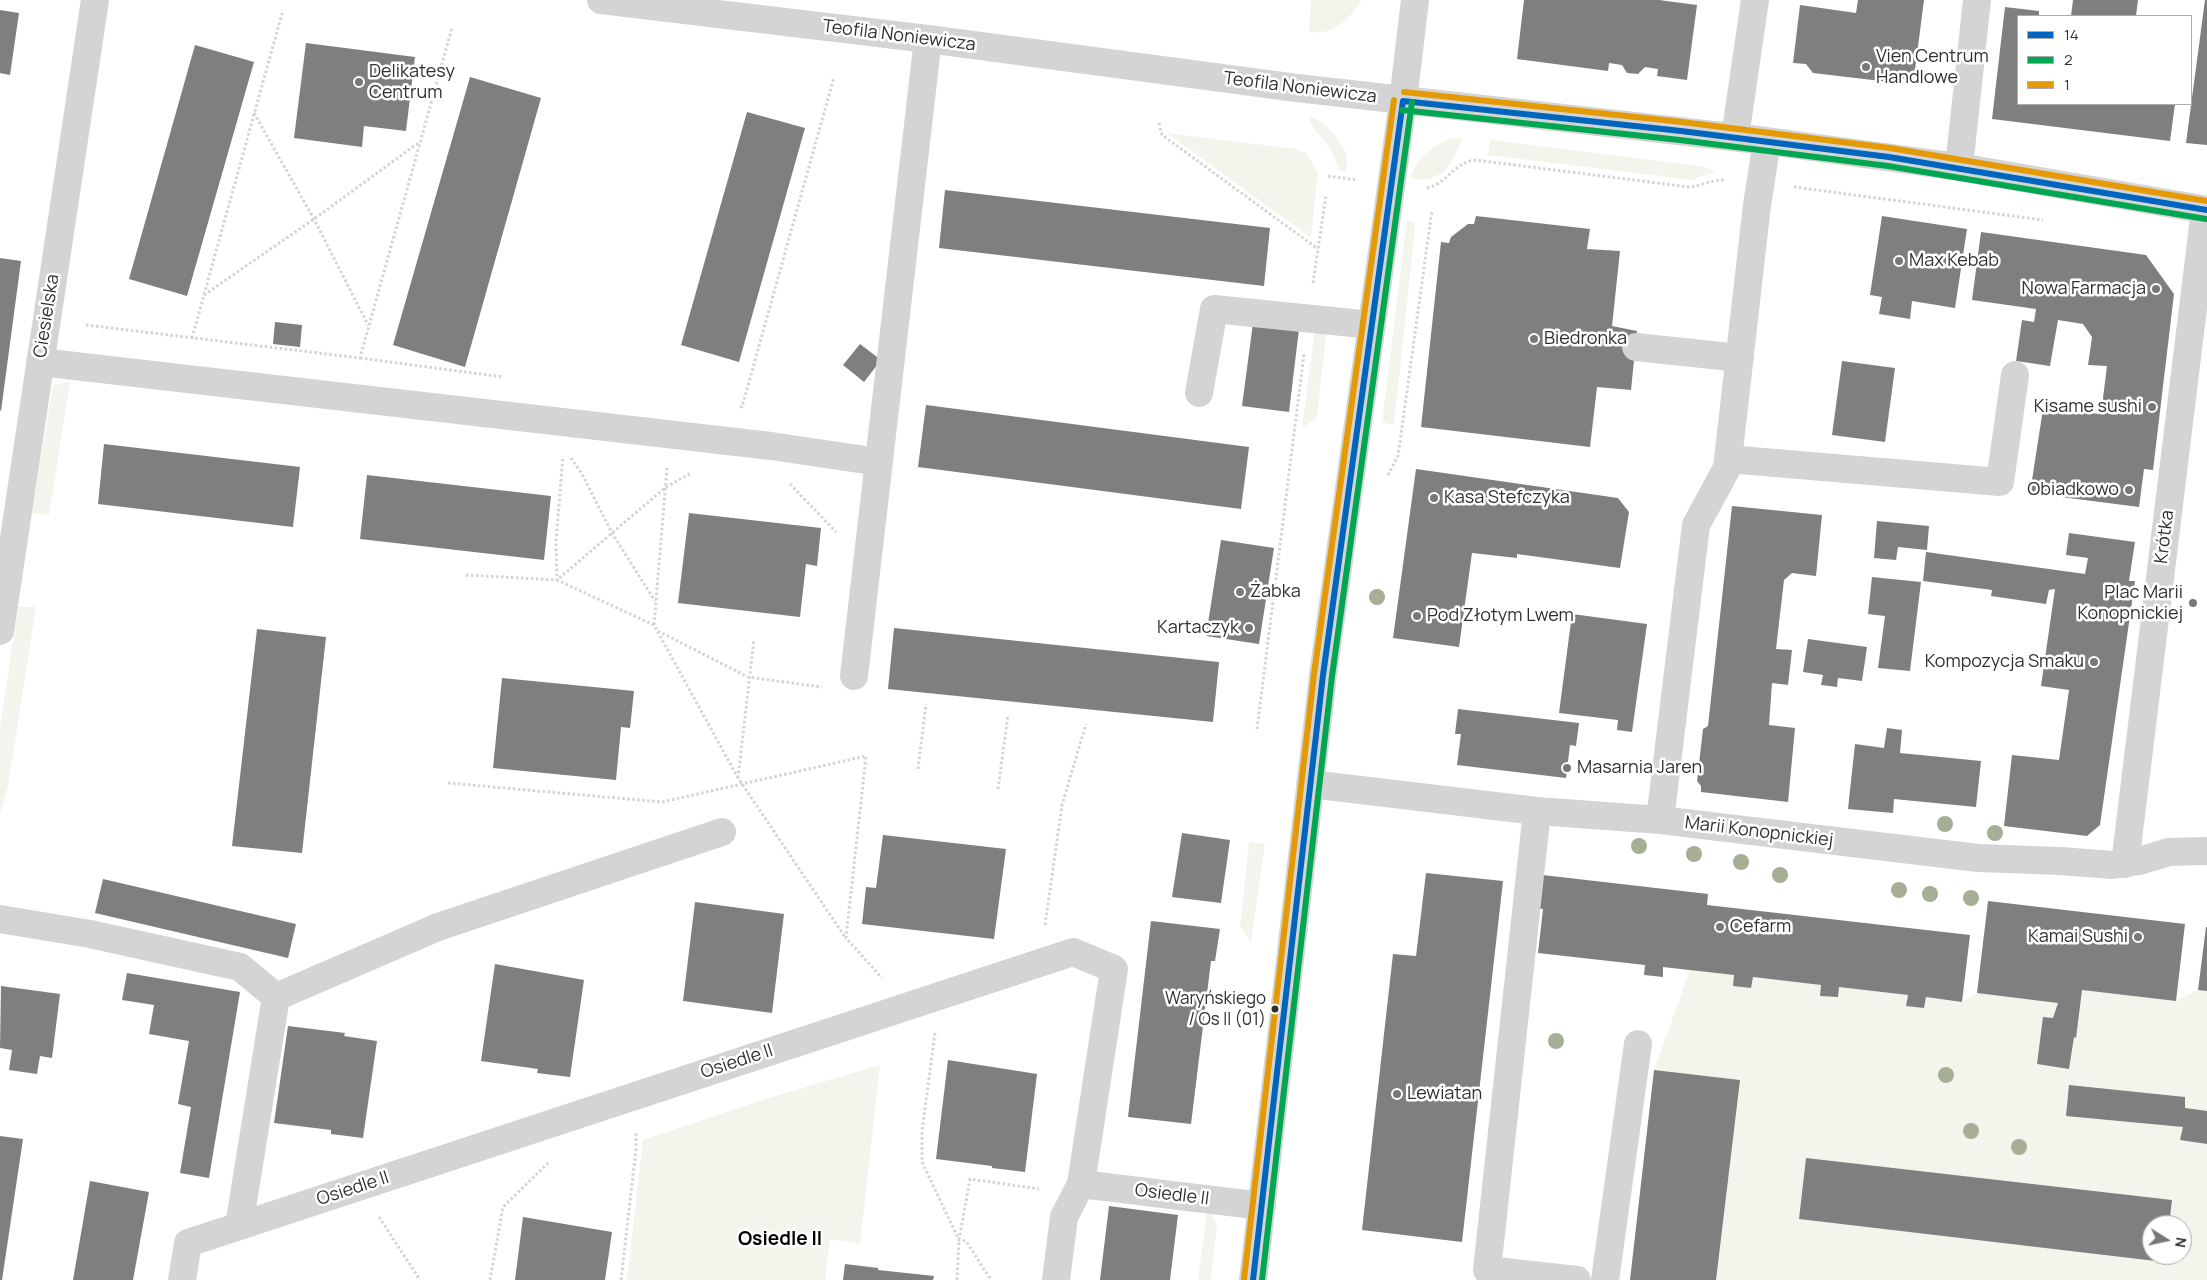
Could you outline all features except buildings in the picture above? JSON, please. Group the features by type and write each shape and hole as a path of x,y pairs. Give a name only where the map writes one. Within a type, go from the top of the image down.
{"street":[{"name":"Ciesielska","path":"0,631 96,0"},
{"name":"Teofila Noniewicza","path":"601,0 928,39 1403,101 1767,141 1959,167 2206,210"},
{"path":"1253,1280 1310,784 1403,101 1415,0"},
{"path":"1735,137 1755,0"},
{"path":"1959,167 1977,0"},
{"path":"854,676 928,39"},
{"path":"1660,820 1696,525 1727,468 1757,205 1767,141"},
{"name":"Krótka","path":"2125,864 2206,210"},
{"path":"1200,393 1214,309 1372,325"},
{"path":"1636,346 1740,358"},
{"path":"40,362 670,436 771,446 879,462"},
{"path":"1728,459 2000,482 2015,376"},
{"name":"Marii Konopnickiej","path":"1310,784 1537,811 1660,820 1978,858 2060,861 2101,865 2125,864 2169,852 2207,851"},
{"path":"1537,811 1487,1270 1577,1280"},
{"path":"276,997 438,928 722,832"},
{"path":"0,919 90,934 240,967 276,997"},
{"name":"Osiedle II","path":"182,1280 188,1244 1073,952 1114,969 1079,1189 1064,1217 1056,1280"},
{"path":"239,1226 276,997"},
{"path":"1605,1280 1638,1044"},
{"name":"Osiedle II","path":"1079,1189 1262,1206"}],"path":[{"path":"192,338 283,10"},
{"path":"360,358 452,28"},
{"path":"732,405 742,407 834,77"},
{"path":"254,113 314,219 369,326"},
{"path":"1159,123 1162,135 1318,249"},
{"path":"204,296 421,141"},
{"path":"1420,188 1433,186 1462,163 1475,160 1690,187 1711,181 1730,180"},
{"path":"1790,187 2045,220"},
{"path":"1257,729 1308,319 1326,195"},
{"path":"1385,480 1398,456 1432,210"},
{"path":"86,325 507,378"},
{"path":"670,436 654,625 738,778 846,938 884,980"},
{"path":"557,580 666,487 716,459 731,443"},
{"path":"771,446 771,464 858,556 869,559"},
{"path":"557,580 556,542 563,447"},
{"path":"568,454 582,474 612,533 656,602"},
{"path":"466,575 557,580 654,625"},
{"path":"657,631 748,677 825,687"},
{"path":"738,778 748,677 754,639"},
{"path":"918,769 926,704"},
{"path":"998,789 1008,715"},
{"path":"1045,925 1062,805 1086,724"},
{"path":"448,783 662,802 866,756 846,938"},
{"path":"940,996 922,1131 922,1162 959,1240 966,1242 991,1280"},
{"path":"621,1280 636,1149 636,1096"},
{"path":"490,1280 503,1207 559,1151 573,1116"},
{"path":"957,1280 959,1240 970,1179 1079,1189"},
{"path":"359,1187 420,1280"}],"shaded area":[{"path":"1311,0 1362,0 1340,25 1326,31 1309,32"},
{"path":"1310,117 1325,125 1341,144 1347,157 1346,172 1339,170 1331,150 1310,123"},
{"path":"1167,133 1296,149 1306,153 1318,173 1311,238"},
{"path":"1451,138 1462,138 1455,156 1445,170 1430,178 1421,180 1411,178 1417,164 1426,154 1437,145"},
{"path":"1490,140 1706,167 1715,172 1691,180 1488,155"},
{"path":"1407,219 1414,223 1415,228 1394,425 1382,422"},
{"path":"1327,325 1317,417 1302,428 1315,329"},
{"path":"70,382 49,515 32,513 53,385"},
{"path":"18,607 36,607 8,786 0,815 0,728"},
{"path":"1249,842 1265,844 1251,942 1240,926"},
{"path":"1690,970 1821,985 1820,996 1838,997 1839,987 1908,995 1906,1006 1924,1008 1926,997 1962,1002 1977,993 2082,990 2176,1001 2198,990 2207,991 2207,1280 1630,1280 1654,1070"},
{"path":"880,1065 860,1244 830,1239 825,1280 627,1280 643,1140 765,1099"},
{"path":"1207,1211 1211,1214 1217,1225 1211,1280 1198,1280"}],"transit line":[{"name":"1","path":"1404,92 1682,122 1890,148 2207,201"},
{"name":"1","path":"1244,1279 1314,674 1394,100"},
{"name":"14","path":"1403,101 1681,131 1889,157 2207,210"},
{"name":"14","path":"1253,1280 1323,675 1403,101"},
{"name":"2","path":"1262,1280 1332,676 1412,102"},
{"name":"2","path":"1402,110 1680,140 1888,166 2206,219"}],"place":[{"name":"Vien Centrum Handlowe","path":"1866,67"},
{"name":"Delikatesy Centrum","path":"359,82"},
{"name":"Max Kebab","path":"1899,261"},
{"name":"Nowa Farmacja","path":"2156,289"},
{"name":"Biedronka","path":"1534,339"},
{"name":"Kisame sushi","path":"2152,407"},
{"name":"Obiadkowo","path":"2129,490"},
{"name":"Kasa Stefczyka","path":"1434,498"},
{"name":"Żabka","path":"1240,592"},
{"name":"Plac Marii Konopnickiej","path":"2193,603"},
{"name":"Pod Złotym Lwem","path":"1417,616"},
{"name":"Kartaczyk","path":"1249,628"},
{"name":"Kompozycja Smaku","path":"2094,662"},
{"name":"Masarnia Jaren","path":"1567,768"},
{"name":"Cefarm","path":"1720,927"},
{"name":"Kamai Sushi","path":"2138,937"},
{"name":"Waryńskiego / Os II (01)","path":"1275,1009"},
{"name":"Lewiatan","path":"1397,1094"}],"district":[{"name":"Osiedle II","path":"780,1240"}]}
